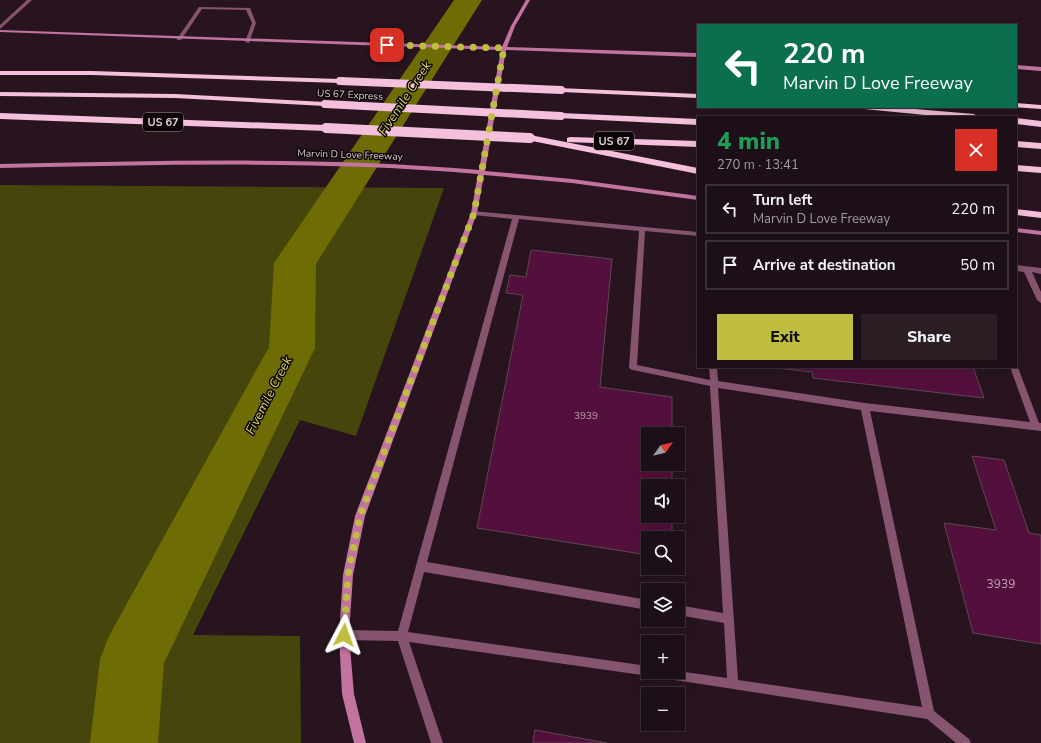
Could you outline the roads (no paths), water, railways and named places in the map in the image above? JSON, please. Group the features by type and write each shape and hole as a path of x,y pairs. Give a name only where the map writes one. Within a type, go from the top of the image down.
{"highway":[{"path":"0,72 340,80 697,96"},
{"name":"US 67 Express","path":"0,94 176,96 697,122"},
{"path":"1017,105 1041,107"},
{"path":"875,108 963,116"},
{"name":"Marvin D Love Freeway","path":"0,116 697,144"},
{"path":"1017,121 1041,124"},
{"path":"530,138 697,171"},
{"path":"1017,144 1041,146"},
{"path":"1017,168 1041,170"},
{"path":"1017,212 1041,216"}],"main road":[{"path":"360,743 348,694 344,635 348,575 360,516 474,213 504,48 513,26 528,0"},
{"path":"0,29 247,42 478,47 697,55"},
{"path":"1017,67 1041,69"},
{"name":"Marvin D Love Freeway","path":"0,166 226,162 305,163 442,169 572,181 697,198"},
{"path":"1017,230 1041,233"}],"lane":[{"path":"0,29 30,0"},
{"path":"179,39 201,8 248,9 254,23 247,42"},
{"path":"474,213 697,234"},
{"path":"437,743 402,636 516,217"},
{"path":"642,229 633,367 714,384 865,407 1038,427 1014,368"},
{"path":"1017,268 1041,271"},
{"path":"1027,270 1041,300"},
{"path":"713,368 733,683"},
{"path":"865,407 929,714"},
{"path":"421,566 641,604"},
{"path":"685,611 729,619"},
{"path":"344,635 402,636 641,670"},
{"path":"685,676 929,714 966,743"}],"waterway":[{"name":"Fivemile Creek","path":"124,743 132,659 292,348 295,263 468,0"}]}
